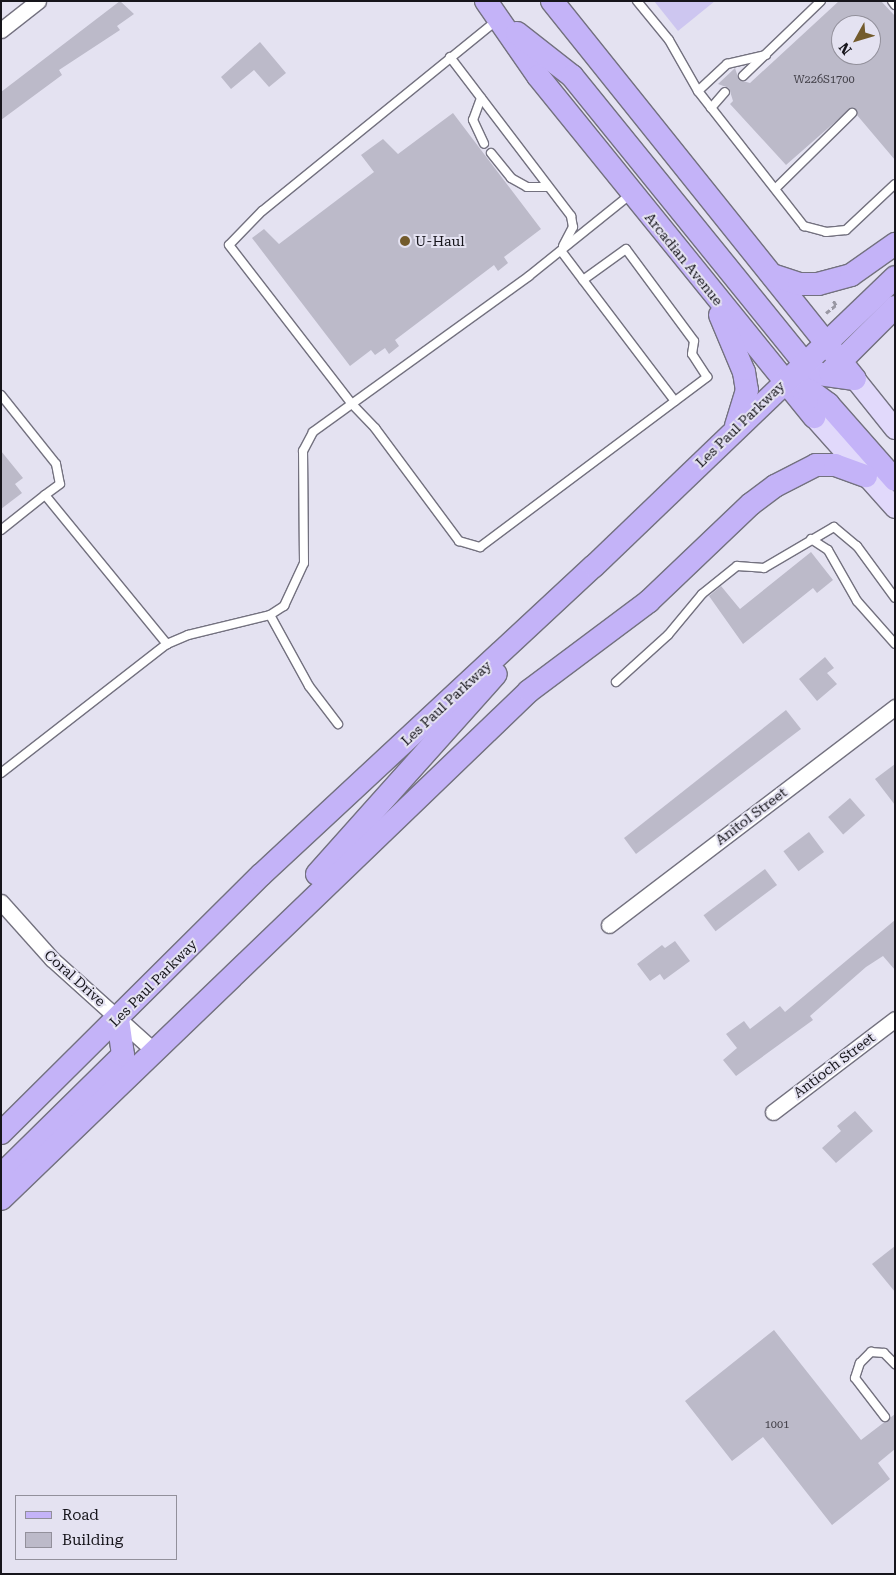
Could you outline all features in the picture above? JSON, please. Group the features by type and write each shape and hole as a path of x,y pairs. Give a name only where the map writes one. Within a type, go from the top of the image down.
{"main road":[{"path":"552,1 825,342"},
{"path":"492,10 572,76 816,385 895,480"},
{"name":"Arcadian Avenue","path":"492,10 631,194 783,382"},
{"path":"772,275 798,284 818,284 851,275 895,244"},
{"name":"Les Paul Parkway","path":"1,1133 261,875 594,566 783,382 816,385 825,342 895,277"},
{"path":"708,289 744,372 747,390 736,428"},
{"path":"816,385 895,307"},
{"path":"816,385 855,378 895,429"},
{"path":"816,385 866,476 895,508"},
{"path":"1,1199 284,924 549,673 648,602 775,486 820,464 836,465 866,476"},
{"path":"284,924 299,894 594,566"},
{"path":"1,1175 123,1055 118,1018"}],"street":[{"path":"1,30 38,1"},
{"name":"Anitol Street","path":"608,925 895,707"},
{"name":"Coral Drive","path":"1,902 36,943 154,1051"},
{"name":"Antioch Street","path":"773,1112 895,1019"}],"lane":[{"path":"637,1 669,40 698,91 804,226 826,232 846,230 895,184"},
{"path":"743,76 768,55 821,1"},
{"path":"892,1 895,5"},
{"path":"492,10 450,57 262,211 229,245 351,403 376,428 459,541 480,547 707,378 706,373 692,354 694,341 626,248 583,280"},
{"path":"698,91 727,64 768,55"},
{"path":"450,57 571,216 573,227 561,251"},
{"path":"711,108 725,92"},
{"path":"481,98 474,120 484,144"},
{"path":"776,188 852,113"},
{"path":"491,153 511,178 527,187 548,187"},
{"path":"1,773 167,644 188,635 270,615 284,606 292,593 304,563 303,451 313,432 561,251 631,194"},
{"path":"561,251 675,401"},
{"path":"1,396 56,464 60,484 1,530"},
{"path":"45,494 167,644"},
{"path":"616,682 668,635 702,594 737,566 764,568 834,527 857,546 895,598"},
{"path":"811,539 828,550 857,602 895,644"},
{"path":"270,615 309,686 338,724"},
{"path":"885,1417 855,1378 860,1363 871,1352 884,1353 895,1364"}],"path":[{"path":"824,315 836,305 832,297"}],"shaded area":[{"path":"654,1 715,1 678,31"}],"building":[{"path":"120,1 134,14 117,26 120,30 59,70 62,75 1,120 1,92"},
{"path":"839,1 881,1 895,16 895,160 851,108 786,165 730,104 733,101 729,88 718,84 735,68 739,80 750,83"},
{"path":"260,42 286,73 269,87 254,70 231,89 221,77"},
{"name":"U-Haul","path":"453,113 541,229 504,257 508,263 498,271 494,265 395,340 399,346 389,354 385,348 375,355 371,350 350,366 252,238 264,229 279,244 374,172 361,155 383,139 398,154"},
{"path":"1,451 23,478 15,484 22,493 1,509"},
{"path":"811,552 833,580 817,593 813,588 743,644 709,596 721,586 740,609"},
{"path":"825,657 834,668 827,673 837,684 817,701 799,679"},
{"path":"786,710 801,729 636,854 624,838"},
{"path":"895,764 895,805 875,779"},
{"path":"850,798 865,815 843,834 828,817"},
{"path":"809,832 824,852 798,871 783,851"},
{"path":"765,869 777,885 716,931 704,915"},
{"path":"895,920 895,970 883,956 866,967 810,1016 813,1020 736,1076 723,1060 737,1048 726,1034 744,1021 750,1029 780,1006 785,1012"},
{"path":"675,941 690,961 664,980 660,974 650,981 637,964 662,945 665,948"},
{"path":"855,1111 873,1131 836,1163 822,1148 841,1131 837,1126"},
{"path":"895,1246 895,1292 872,1264"},
{"path":"774,1330 861,1440 895,1414 895,1449 878,1463 890,1479 832,1525 763,1437 732,1461 685,1401"}],"place":[{"name":"U-Haul","path":"405,241"}]}
